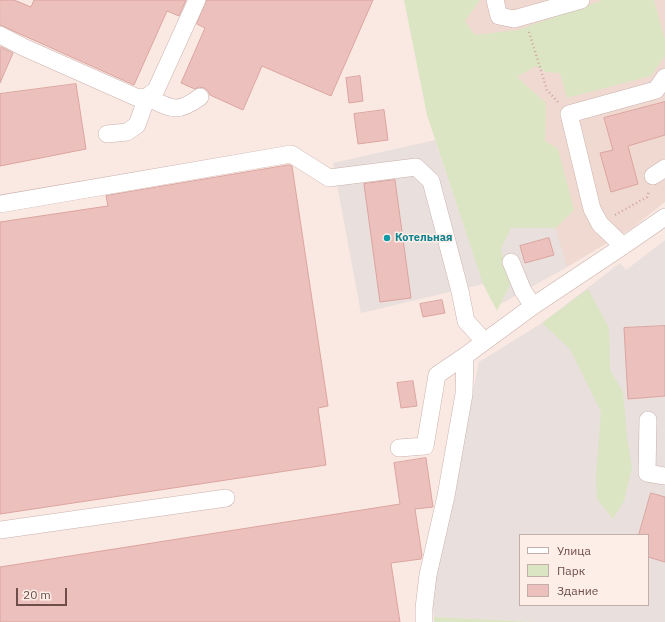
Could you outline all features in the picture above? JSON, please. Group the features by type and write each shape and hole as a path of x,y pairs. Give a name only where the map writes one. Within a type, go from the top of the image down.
{"street":[{"path":"107,134 127,132 137,125 147,97 156,90 197,0"},
{"path":"495,0 499,16 514,19 581,0"},
{"path":"0,35 9,38 23,47 138,98 147,97 171,108 188,106 200,97"},
{"path":"623,246 600,224 592,209 569,114 656,90 665,77"},
{"path":"0,204 291,154 329,178 416,167 431,182 460,291 466,321 484,341"},
{"path":"399,448 425,446 437,375 533,306 665,217"},
{"path":"511,262 523,291 533,306"},
{"path":"424,622 428,575 446,496 464,394 464,356"},
{"path":"648,420 647,472 665,476"},
{"path":"0,530 226,498"}],"path":[{"path":"524,16 546,90 569,114"},
{"path":"600,224 647,197 659,172"}],"shaded area":[{"path":"404,0 665,0 665,202 631,229 502,303"},
{"path":"435,140 469,241 552,215 567,267 502,303 483,284 361,313 333,163"},
{"path":"665,240 665,622 536,622 434,617 431,595 479,362 542,323 620,263 626,270"}],"green space":[{"path":"404,0 480,0 465,21 475,35 517,30 603,0 654,0 665,40 665,56 651,76 567,98 560,73 546,72 536,66 517,77 546,103 545,141 558,149 574,210 556,228 511,228 501,249 510,285 497,311 483,284 427,115"},
{"path":"588,289 609,328 610,370 623,392 627,437 632,468 624,501 613,519 597,499 596,475 601,412 570,349 542,323"},
{"path":"434,617 536,622 434,622"}],"building":[{"path":"0,0 14,0 31,7 34,0 186,0 179,16 167,11 134,85 0,25"},
{"path":"207,0 373,0 331,96 262,66 243,110 210,95 204,88 199,87 195,89 181,83 205,28 197,24"},
{"path":"1,47 13,53 0,83 0,48"},
{"path":"360,76 363,101 349,103 346,78"},
{"path":"76,84 86,149 0,166 0,94"},
{"path":"665,102 665,135 628,146 638,184 611,192 600,153 613,150 604,118"},
{"path":"384,110 388,140 358,144 354,114"},
{"path":"289,165 292,166 328,406 318,408 326,465 0,514 0,222 108,206 106,196"},
{"name":"Котельная","path":"395,180 411,298 380,302 364,184"},
{"path":"549,238 554,255 525,263 520,246"},
{"path":"442,300 445,313 423,317 420,304"},
{"path":"665,326 665,396 628,399 624,328"},
{"path":"413,381 417,406 401,408 397,383"},
{"path":"426,458 433,507 415,509 422,555 421,559 391,563 400,622 0,622 0,567 400,504 394,463"},
{"path":"651,493 665,497 665,562 649,557 649,534 639,534"}],"place":[{"name":"Котельная","path":"387,238"}]}
